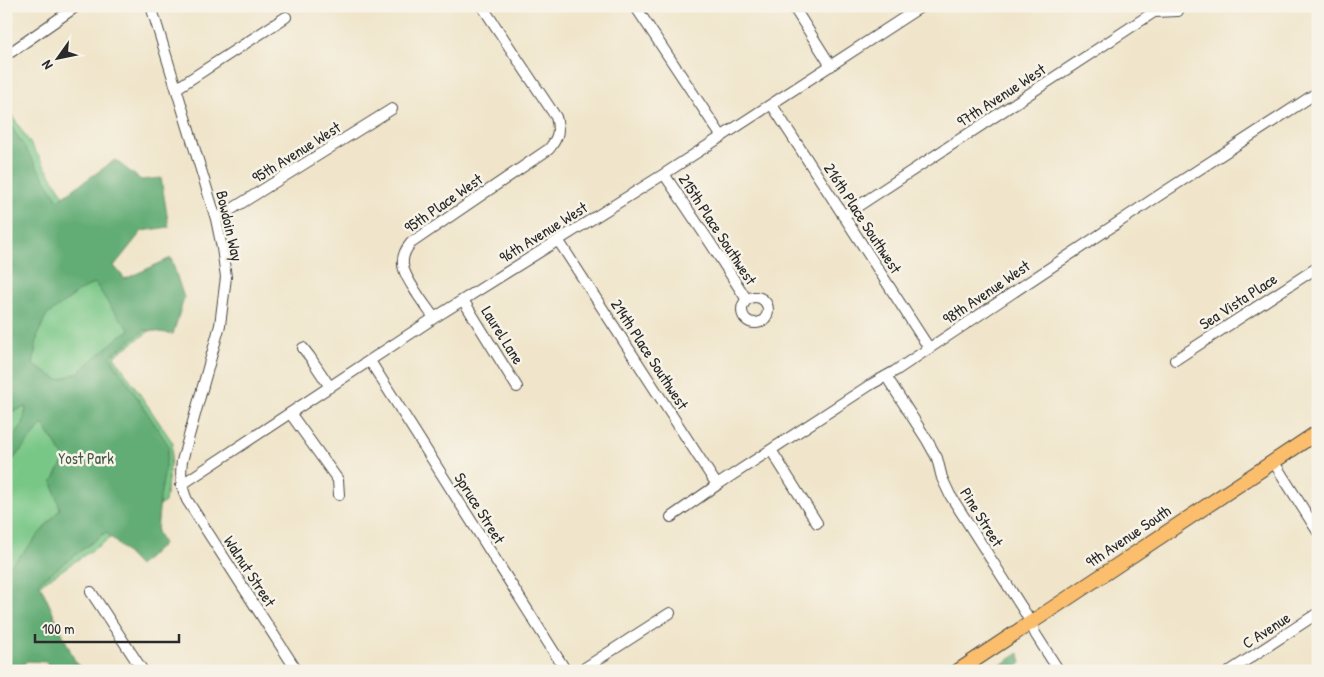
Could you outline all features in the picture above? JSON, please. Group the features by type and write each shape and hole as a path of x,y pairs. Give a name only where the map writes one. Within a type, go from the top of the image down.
{"main road":[{"name":"9th Avenue South","path":"958,671 1318,432"}],"street":[{"path":"11,52 77,6"},
{"name":"Bowdoin Way","path":"151,6 216,219 226,277 220,325 182,461 181,485"},
{"name":"95th Place West","path":"434,318 404,273 403,258 407,247 549,149 555,142 558,134 556,117 482,6"},
{"path":"635,6 722,137"},
{"path":"793,6 831,66"},
{"name":"96th Avenue West","path":"181,485 434,318 722,137 922,6"},
{"name":"97th Avenue West","path":"843,216 1152,9 1178,11"},
{"path":"177,88 286,17"},
{"name":"98th Avenue West","path":"671,517 717,484 929,348 1318,92"},
{"name":"216th Place Southwest","path":"772,105 929,348"},
{"name":"95th Avenue West","path":"216,219 392,108"},
{"name":"215th Place Southwest","path":"664,174 747,300"},
{"name":"214th Place Southwest","path":"558,240 717,484"},
{"name":"Sea Vista Place","path":"1175,360 1318,267"},
{"name":"Laurel Lane","path":"463,300 518,387"},
{"path":"303,348 330,387"},
{"name":"Spruce Street","path":"370,360 566,671"},
{"name":"Pine Street","path":"886,376 937,458 942,478 950,495 1059,671"},
{"path":"290,414 338,480 339,495"},
{"path":"771,450 817,523"},
{"path":"1273,461 1318,532"},
{"name":"Walnut Street","path":"181,485 187,500 297,671"},
{"path":"91,592 143,671"},
{"path":"580,671 670,613"},
{"name":"C Avenue","path":"1230,671 1318,613"}],"green space":[{"name":"Yost Park","path":"6,106 151,330 114,356 173,443 165,502 6,607"},
{"name":"Yost Park","path":"6,118 58,200 115,160 141,180 161,178 169,227 142,231 114,266 125,279 171,258 184,298 173,334 145,330 110,356 169,446 160,498 157,532 163,544 139,566 106,532 39,582 74,659 83,671 53,671 46,662 27,661 17,671 6,671 6,569 23,553 60,509 52,482 65,459 43,424 6,468 6,446 23,424 26,407 6,415 6,374 9,371 6,363","holes":["95,283 112,309 130,330 120,336 79,372 59,380 33,365 38,334 46,316 81,290"]},
{"path":"1019,653 1021,663 1013,671 991,671"}]}
